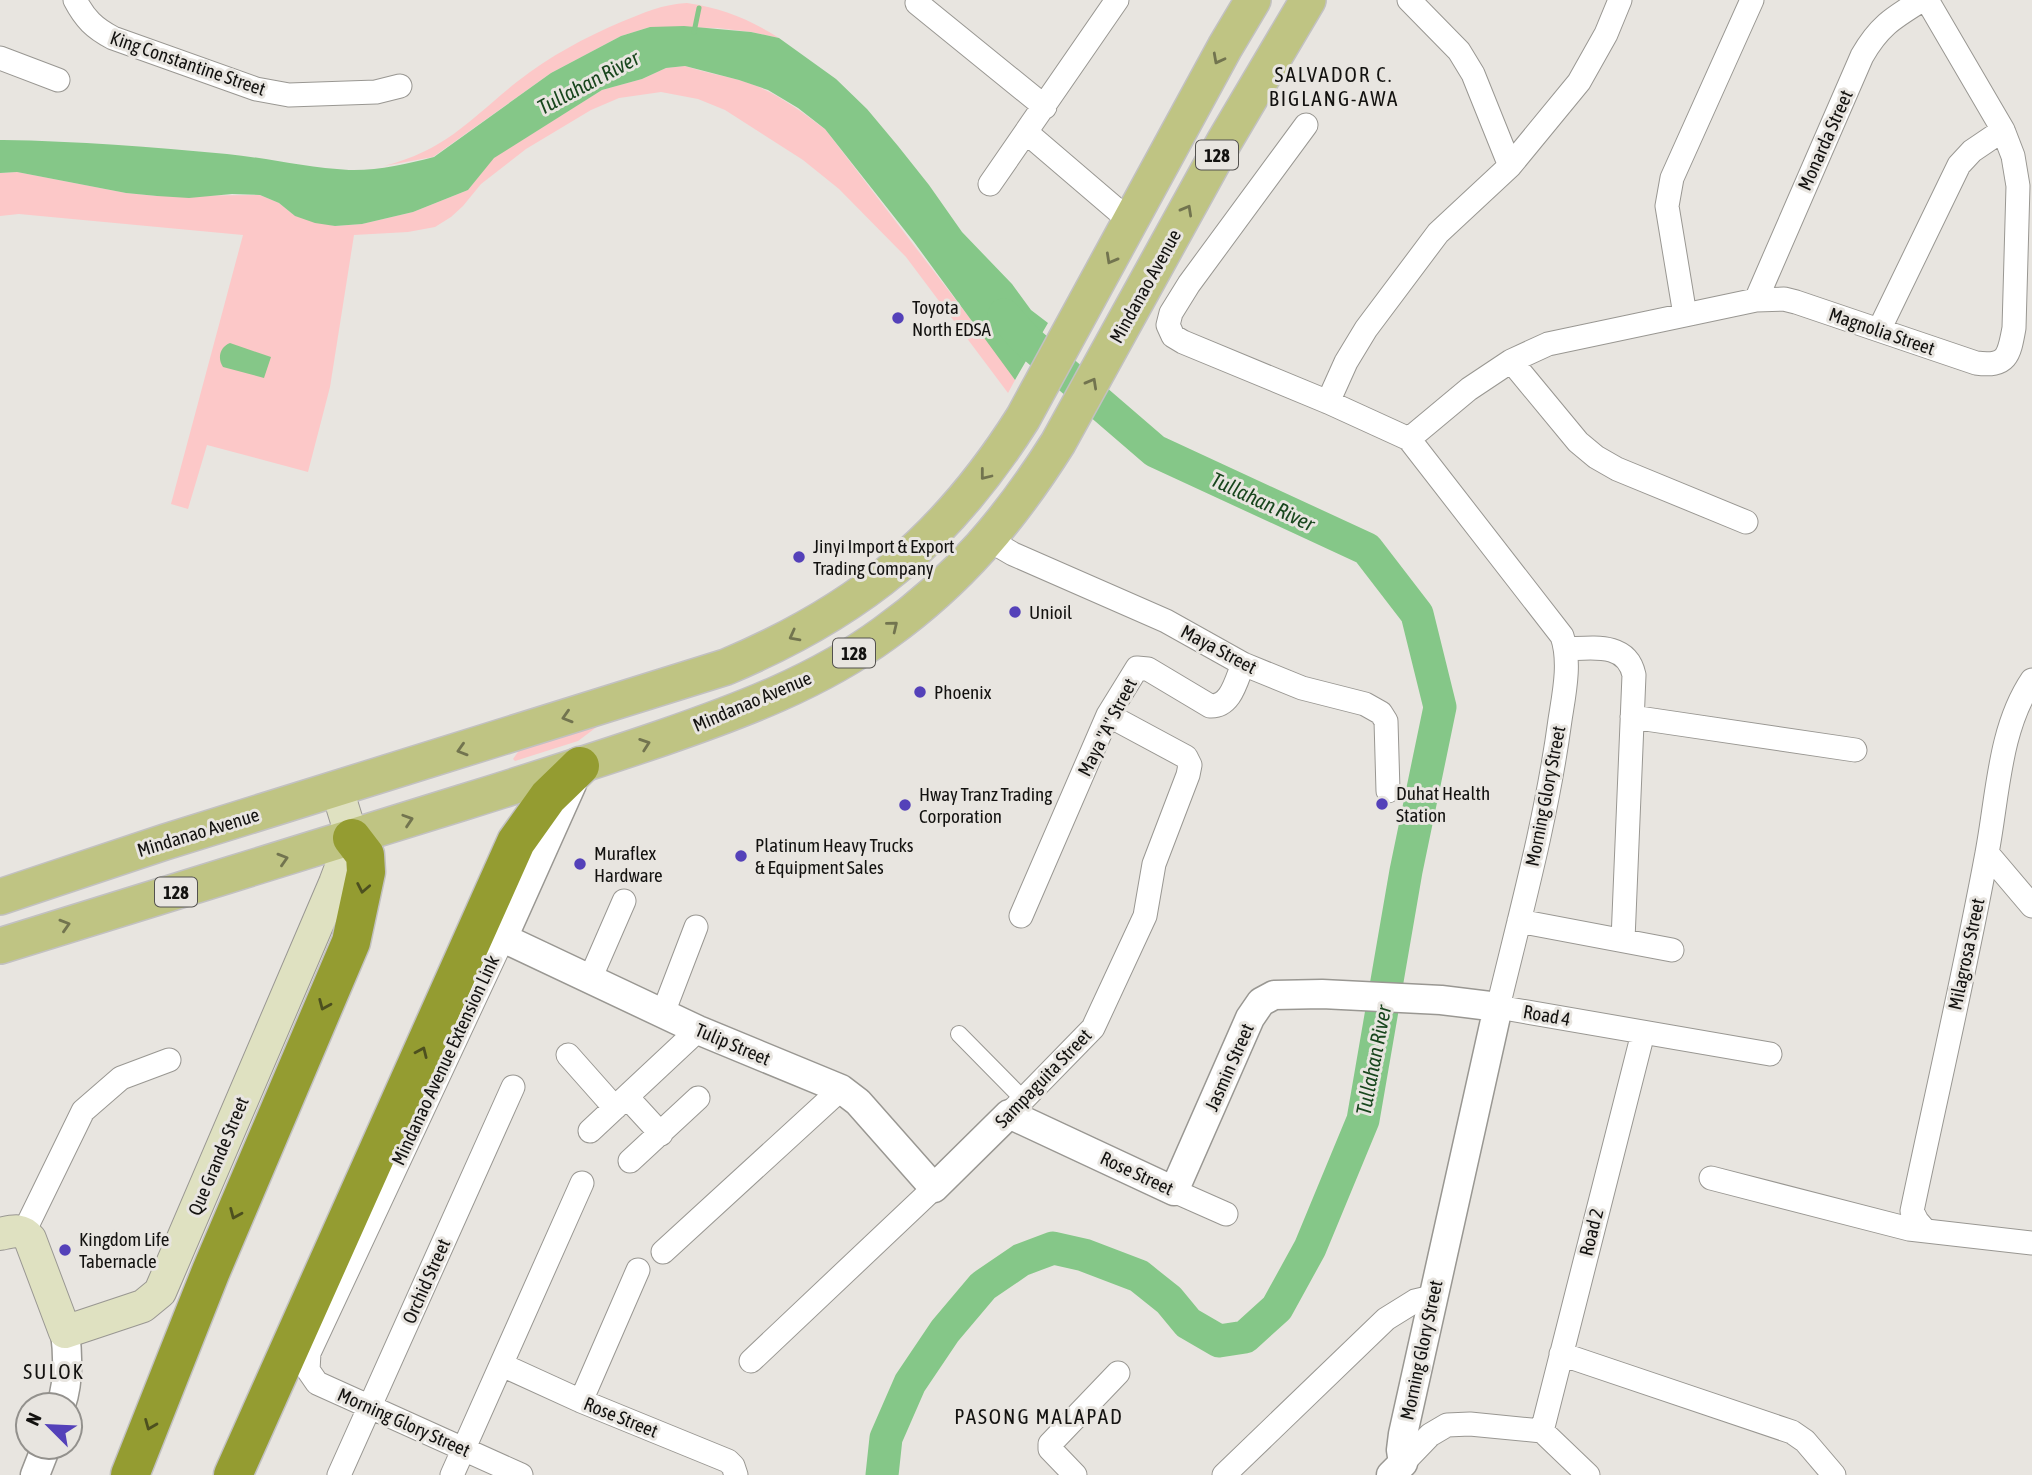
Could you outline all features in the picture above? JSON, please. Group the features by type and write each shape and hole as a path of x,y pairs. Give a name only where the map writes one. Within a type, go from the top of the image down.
{"highway":[{"path":"233,1475 516,842 548,797 580,766"},
{"path":"130,1475 211,1271 351,942 366,872 365,855 352,838"}],"main road":[{"name":"Mindanao Avenue","path":"0,897 164,842 726,667 772,648 858,598 930,538 999,457 1253,0"},
{"name":"Mindanao Avenue","path":"0,946 580,766 741,710 777,695 835,664 885,633 943,585 989,540 1014,509 1059,443 1224,142 1308,0"},
{"path":"1185,119 1224,142"},
{"path":"580,766 594,741 610,725 691,695 709,684 726,667"},
{"path":"337,789 352,838"},
{"name":"Que Grande Street","path":"65,1332 143,1306 160,1292 352,838"},
{"path":"12,1233 30,1239 65,1332"}],"street":[{"name":"King Constantine Street","path":"75,0 84,17 95,29 113,38 256,89 289,95 315,95 376,92 400,86"},
{"path":"919,0 917,3 1045,107"},
{"path":"990,184 1117,0"},
{"path":"1409,0 1459,51 1473,74 1510,166"},
{"path":"1328,402 1346,362 1366,328 1438,233 1510,166 1579,82 1606,34 1620,0"},
{"path":"1685,314 1667,206 1668,192 1679,161 1752,0"},
{"name":"Monarda Street","path":"1755,300 1872,37 1886,23 1922,0"},
{"name":"Magnolia Street","path":"1409,439 1469,388 1511,361 1548,344 1755,300 1784,299 1796,302 1976,363 1998,363 2006,358 2014,328 2018,186 2013,156 2003,130 1927,0"},
{"path":"0,58 58,80"},
{"path":"1306,125 1178,299 1168,325 1173,336 1183,342 1409,439 1562,636 1567,649 1601,648 1625,655 1632,665 1634,675 1623,940"},
{"path":"1879,330 1959,166 1972,151 2003,130"},
{"path":"1027,133 1131,222"},
{"path":"1511,361 1578,442 1596,457 1617,469 1746,522"},
{"name":"Maya Street","path":"989,540 1013,554 1166,621 1243,664 1302,688 1365,704 1381,713 1386,722 1388,791"},
{"name":"Morning Glory Street","path":"1397,1469 1432,1297 1554,770 1567,649"},
{"name":"Maya \"A\" Street","path":"1021,916 1108,715 1137,668 1148,669 1210,706 1218,706 1227,701 1243,664"},
{"name":"Milagrosa Street","path":"1924,1229 1912,1211 2012,723 2019,699 2032,680"},
{"name":"Sampaguita Street","path":"751,1361 934,1188 1093,1028 1145,916 1154,864 1190,765 1186,757 1108,715"},
{"path":"1632,717 1855,750"},
{"name":"Mindanao Avenue Extension Link","path":"309,1353 503,938 580,766"},
{"path":"1987,853 2032,906"},
{"path":"590,979 624,901"},
{"path":"1518,921 1672,950"},
{"path":"663,1013 696,927"},
{"name":"Tulip Street","path":"503,938 698,1030 841,1089 858,1102 934,1188"},
{"name":"Road 4","path":"1322,994 1441,1000 1498,1007 1770,1054"},
{"name":"Jasmin Street","path":"1174,1191 1250,1018 1261,1002 1274,995 1322,994"},
{"path":"590,1131 698,1030"},
{"name":"Road 2","path":"1542,1431 1643,1033"},
{"path":"959,1034 1016,1107"},
{"path":"568,1055 621,1103 661,1134"},
{"path":"12,1233 83,1111 121,1078 169,1060"},
{"name":"Orchid Street","path":"339,1475 513,1087"},
{"path":"663,1252 841,1089"},
{"path":"630,1161 698,1098"},
{"name":"Rose Street","path":"1016,1107 1174,1191 1226,1214"},
{"path":"1711,1178 1909,1229 2032,1243"},
{"path":"452,1475 582,1183"},
{"path":"581,1401 638,1270"},
{"path":"1224,1475 1386,1319 1415,1301 1432,1297"},
{"path":"65,1332 65,1391"},
{"name":"Morning Glory Street","path":"309,1353 308,1370 317,1383 521,1475"},
{"path":"1561,1354 1792,1432 1805,1441 1833,1475"},
{"name":"Rose Street","path":"502,1365 581,1401 728,1461 736,1473"},
{"path":"1075,1475 1050,1449 1050,1444 1118,1373"},
{"path":"1397,1469 1430,1435 1447,1425 1470,1423 1542,1431 1588,1475"}],"shaded area":[{"path":"687,3 735,15 779,38 717,28 650,27 621,36 551,73 433,157 384,166 442,142 530,72 581,41 645,12"},
{"path":"685,66 763,89 795,107 825,129 998,355 1015,380 1008,393 906,257 839,189 803,160 725,110 698,99 661,92 619,98 591,110 526,149 481,184 451,217 435,227 408,232 354,235 330,387 308,472 207,445 188,509 171,504 243,235 19,214 0,216 0,173 17,172 126,193 157,196 260,195 279,203 295,216 335,226 362,224 413,212 468,190 493,158 602,90 642,79 666,68"},
{"path":"606,720 578,741 515,761 513,759 520,749"}],"water":[{"path":"684,26 751,32 779,38 836,79 867,109 929,185 962,232 1012,284 1031,310 1048,323 1015,380 914,242 825,129 768,90 685,66 666,68 642,79 602,90 494,158 468,190 413,212 362,224 335,226 315,223 295,216 279,203 260,195 232,194 189,198 157,196 126,193 17,172 0,173 0,140 171,149 349,170 402,164 434,157 551,73 621,36 650,27"},
{"path":"230,343 271,357 264,378 223,367 220,353"}],"waterway":[{"path":"694,32 699,8"},
{"name":"Tullahan River","path":"882,1475 886,1438 910,1383 945,1331 983,1286 1021,1260 1053,1248 1084,1255 1139,1276 1169,1300 1188,1323 1219,1341 1245,1337 1277,1308 1310,1248 1363,1120 1406,871 1440,707 1417,614 1367,549 1155,451 1025,339 1004,315"}],"place":[{"name":"Toyota North EDSA","path":"898,318"},
{"name":"Jinyi Import & Export Trading Company","path":"799,557"},
{"name":"Unioil","path":"1015,612"},
{"name":"Phoenix","path":"920,692"},
{"name":"Duhat Health Station","path":"1382,804"},
{"name":"Hway Tranz Trading Corporation","path":"905,805"},
{"name":"Platinum Heavy Trucks & Equipment Sales","path":"741,856"},
{"name":"Muraflex Hardware","path":"580,864"},
{"name":"Kingdom Life Tabernacle","path":"65,1250"}],"district":[{"name":"SALVADOR C. BIGLANG-AWA","path":"1334,86"},
{"name":"SULOK","path":"54,1371"},
{"name":"PASONG MALAPAD","path":"1039,1416"}]}
